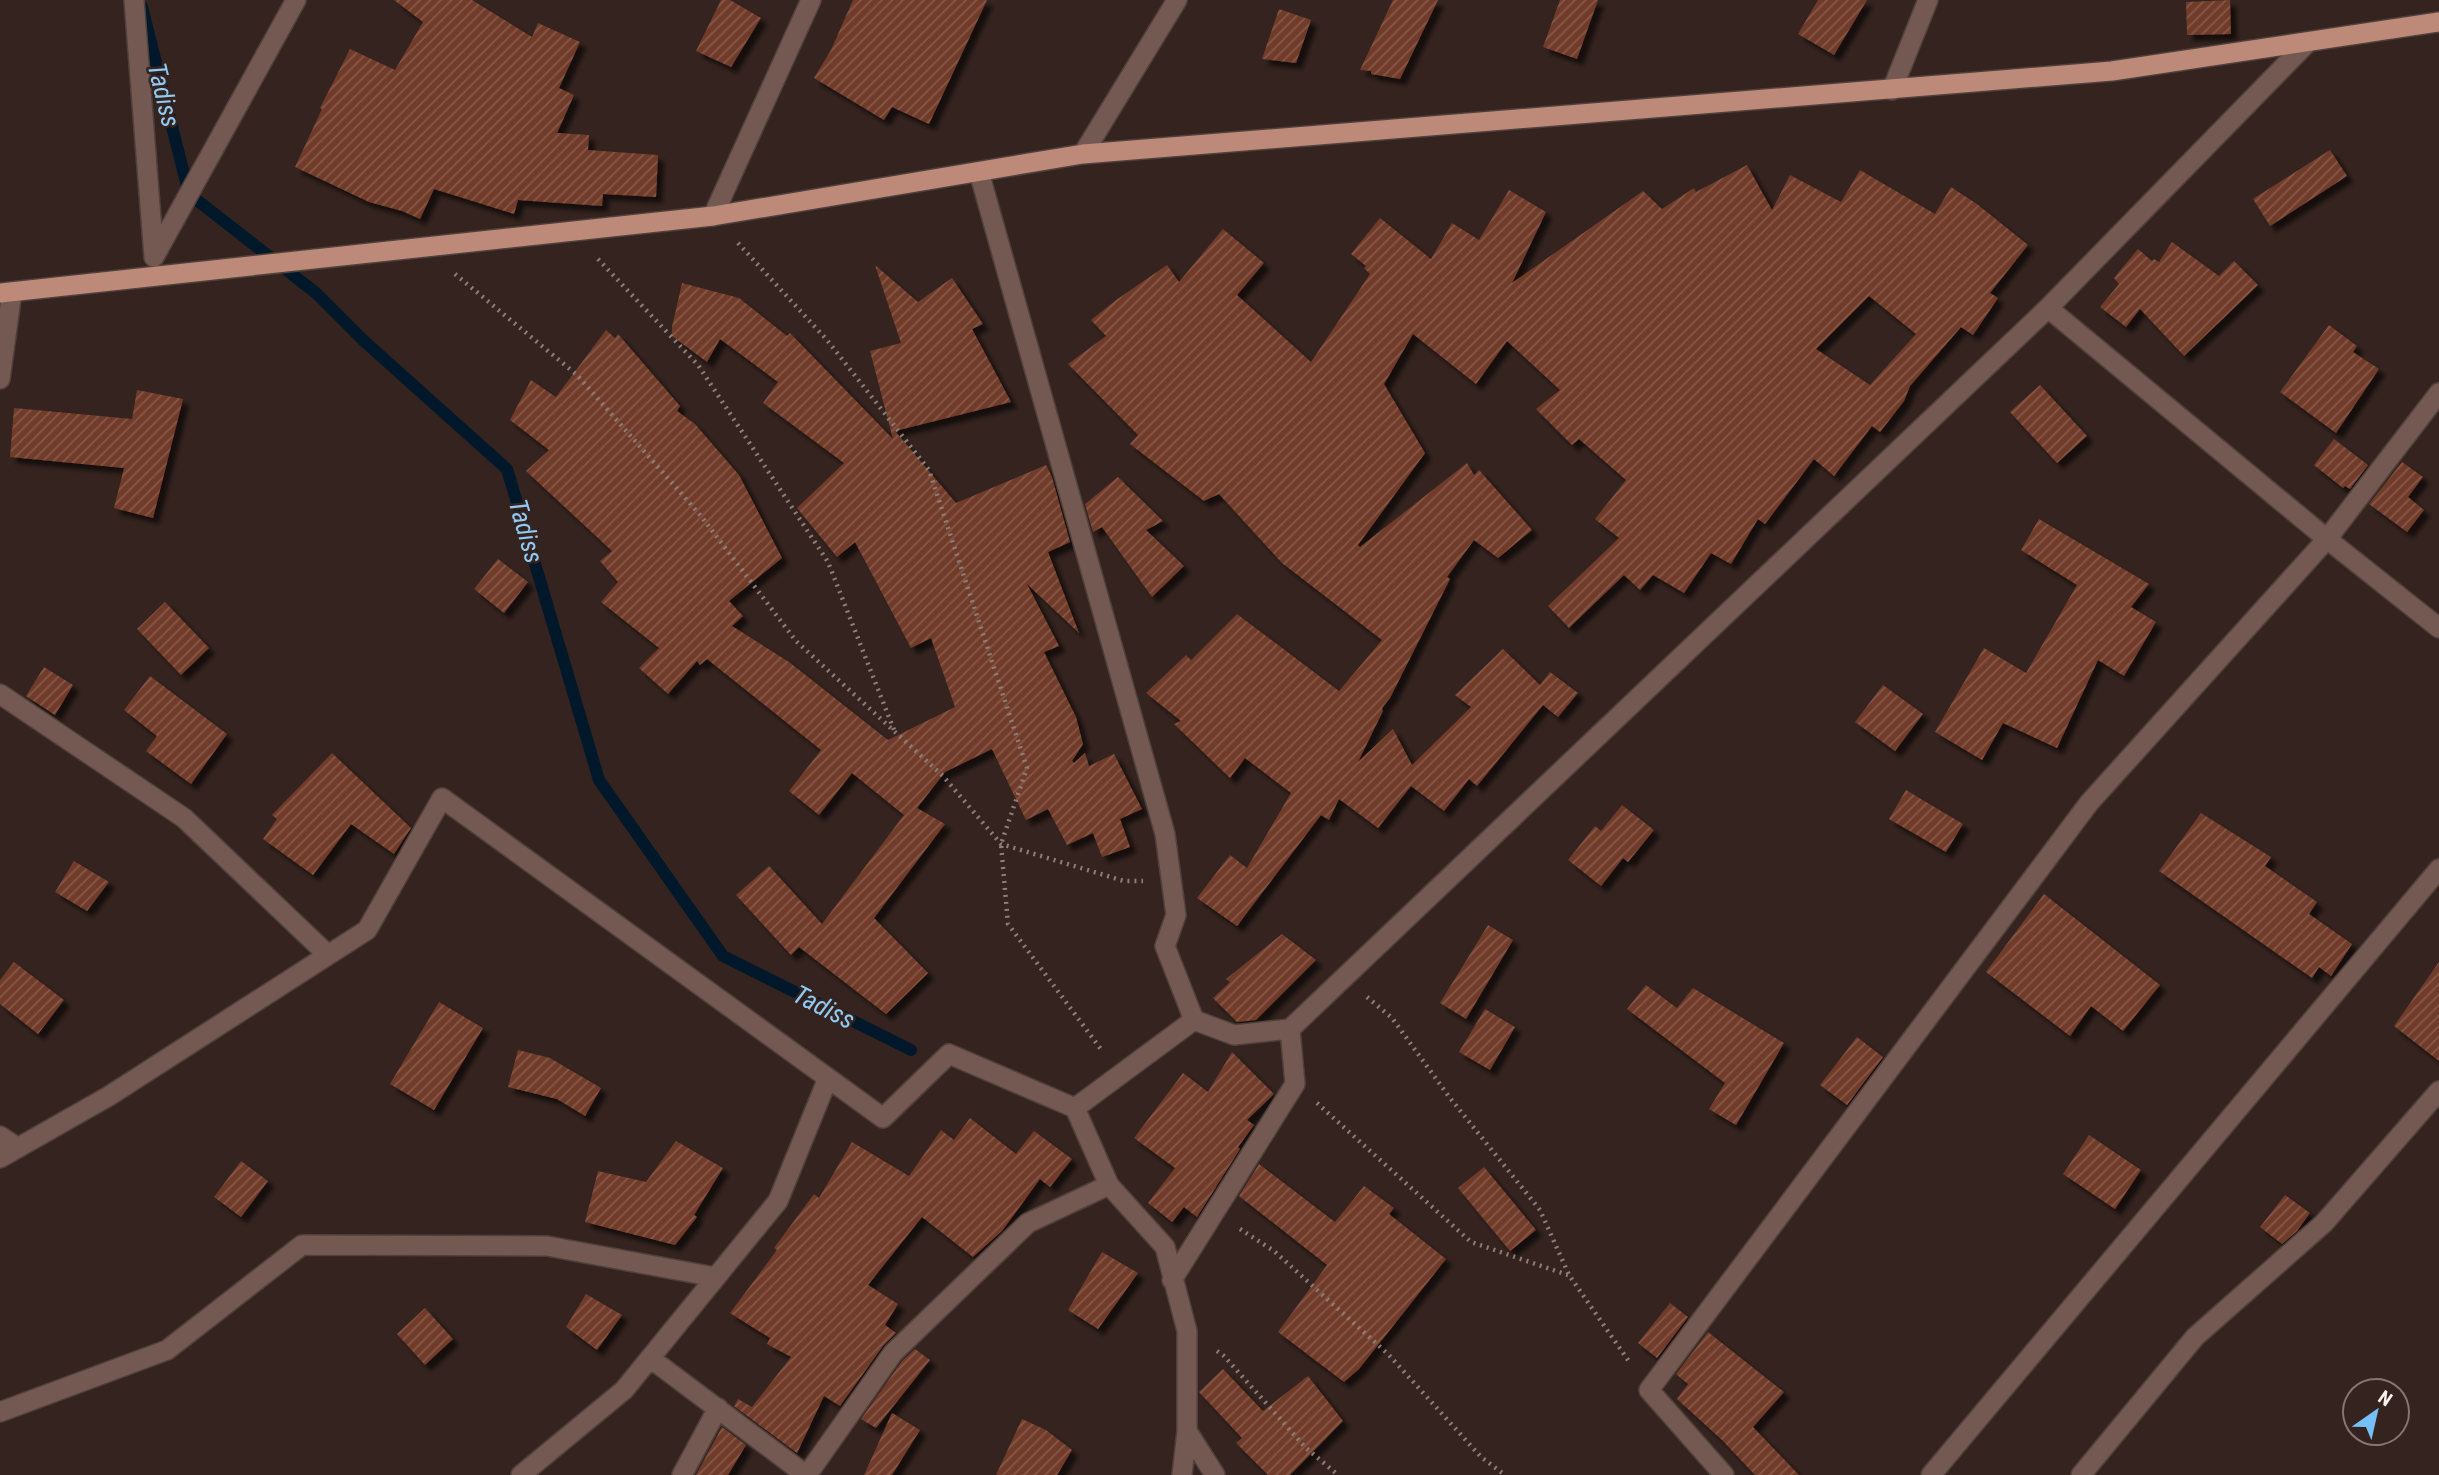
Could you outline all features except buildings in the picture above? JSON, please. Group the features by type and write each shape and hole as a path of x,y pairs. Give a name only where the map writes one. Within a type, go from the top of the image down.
{"main road":[{"path":"6,293 154,266 422,247 713,216 1083,154 2112,71 2439,22"}],"street":[{"path":"134,0 154,266"},
{"path":"154,266 296,0"},
{"path":"713,216 811,0"},
{"path":"1083,154 1177,0"},
{"path":"1892,90 1928,0"},
{"path":"979,172 1165,834 1176,915 1165,946 1194,1020 1234,1035 1290,1029 2048,308 2307,43"},
{"path":"0,379 6,293"},
{"path":"2048,308 2439,628"},
{"path":"1724,1475 1649,1390 2089,803 2327,538 2439,393"},
{"path":"0,694 184,818 328,955"},
{"path":"0,1158 109,1096 367,930 442,798 884,1118 948,1054 1075,1108 1109,1185 1165,1247 1187,1331 1187,1431 1182,1475"},
{"path":"1931,1475 2439,869"},
{"path":"1075,1108 1194,1020"},
{"path":"1172,1280 1295,1084 1290,1029"},
{"path":"521,1475 624,1390 778,1201 828,1078"},
{"path":"2081,1475 2195,1337 2324,1223 2439,1091"},
{"path":"0,1136 18,1148"},
{"path":"650,1358 806,1475 893,1353 1028,1223 1109,1185"},
{"path":"0,1412 167,1350 302,1245 547,1246 715,1277"},
{"path":"682,1475 718,1408"},
{"path":"1187,1431 1215,1475"}],"path":[{"path":"713,216 827,340 929,471 1027,768 1001,844 1008,924 1120,1075"},
{"path":"571,231 698,365 828,562 896,733"},
{"path":"422,247 577,375 701,516 796,642 943,776 1001,844 1124,881 1171,880"},
{"path":"1344,977 1392,1018 1450,1098 1540,1210 1569,1275 1649,1390"},
{"path":"1295,1084 1471,1242 1569,1275"},
{"path":"1214,1213 1275,1251 1388,1354 1481,1457 1505,1475"},
{"path":"1187,1331 1224,1356 1306,1448 1338,1475"}],"waterway":[{"name":"Tadiss","path":"142,7 189,194 316,293 364,341 507,469 599,780 723,956 911,1050"}]}
